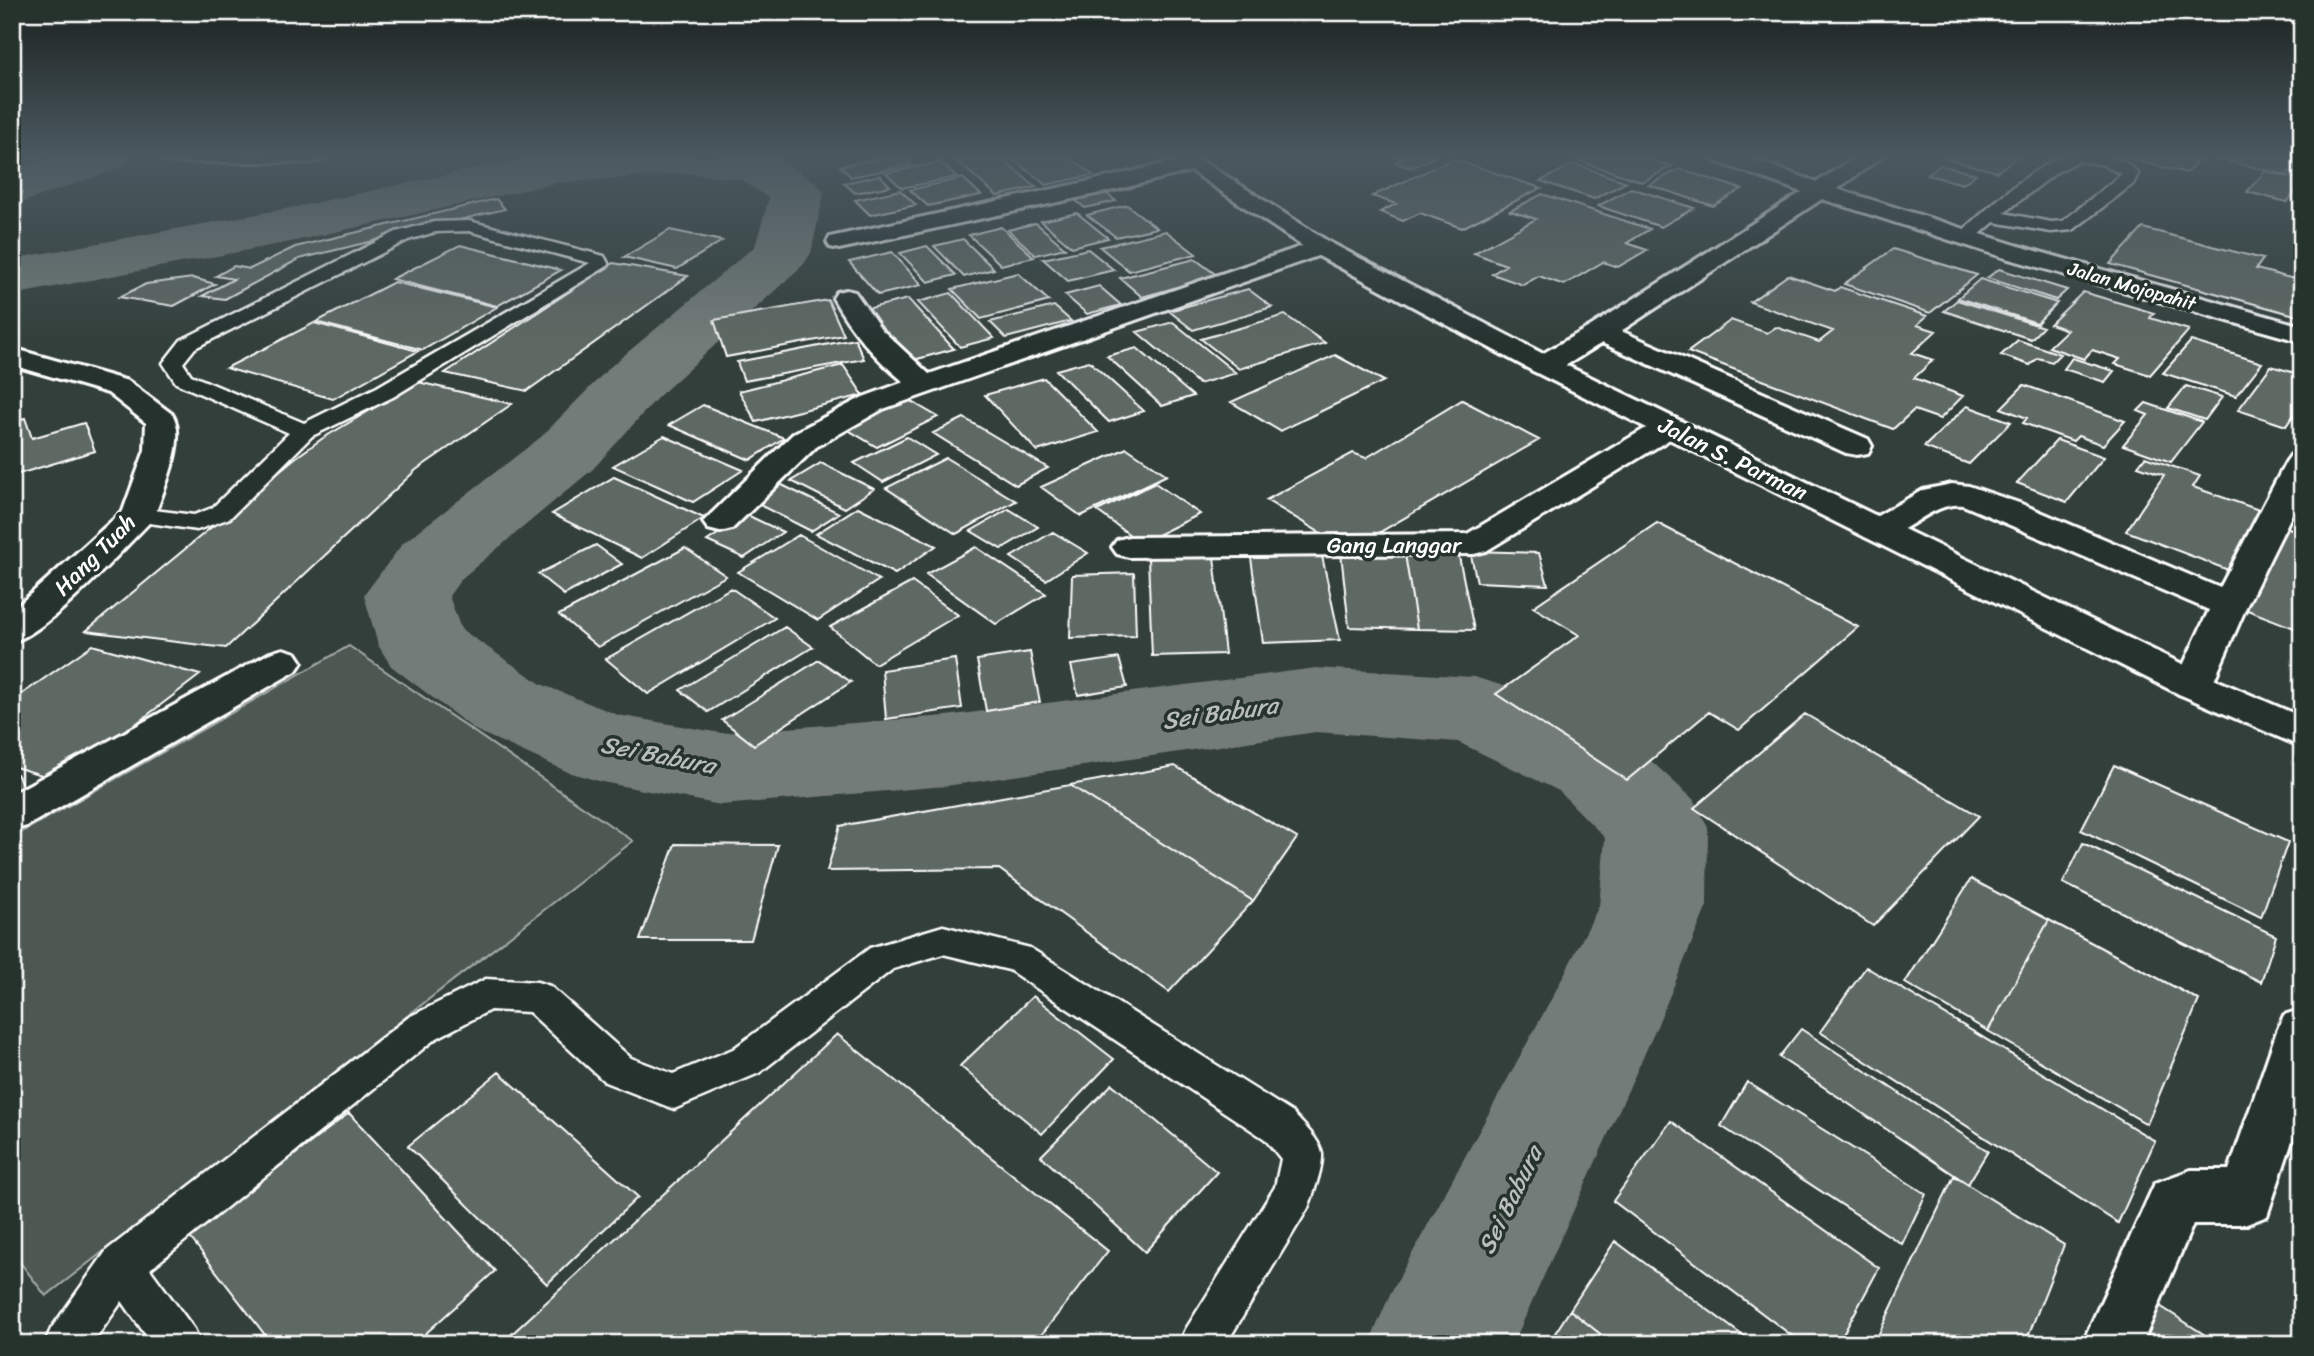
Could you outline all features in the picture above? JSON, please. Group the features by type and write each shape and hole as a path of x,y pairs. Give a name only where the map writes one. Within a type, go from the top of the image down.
{"street":[{"path":"839,242 945,219"},
{"name":"Jalan S. Parman","path":"1277,219 1320,247 1543,365 2193,685 2302,733"},
{"path":"1543,365 1601,332 1777,219"},
{"name":"Jalan Mojopahit","path":"1909,219 2302,334"},
{"path":"720,522 806,440 835,421 873,403 1320,247"},
{"path":"846,298 858,322 873,340 925,385"},
{"path":"1601,332 1857,446"},
{"name":"Hang Tuah","path":"12,356 117,387 161,420 161,450 138,515 42,607 12,630"},
{"name":"Gang Langgar","path":"1129,547 1474,544 1669,427"},
{"path":"2193,685 2229,605 2302,462"},
{"path":"1877,530 1935,497 1952,494 1969,496 2229,605"},
{"path":"12,814 283,662"},
{"path":"2112,1344 2175,1202 2191,1197 2247,1197 2302,1031"}],"lane":[{"path":"1966,237 1986,219"},
{"path":"2007,219 2051,228 2067,226 2076,219"},
{"path":"138,515 197,523 221,513 304,431 385,392 600,265 598,260 468,226 434,228 402,236 187,344 173,363 183,379 304,431"},
{"path":"66,1344 122,1265 422,1028 486,995 537,998 618,1070 674,1092 746,1061 882,958 943,940 1018,958 1279,1126 1302,1154 1294,1194 1200,1344"},
{"path":"122,1265 179,1344"}],"shaded area":[{"path":"349,646 633,841 46,1296 12,1252 12,838"}],"building":[{"path":"411,219 463,219 299,259 225,299 202,296 234,279 216,276 234,266 250,269 295,247"},
{"path":"1085,219 1108,238 1072,247 1041,221"},
{"path":"1093,219 1146,219 1157,228 1116,237"},
{"path":"1438,219 1479,219 1462,228"},
{"path":"1535,219 1620,219 1650,229 1627,243 1647,250 1618,267 1603,262 1564,285 1539,276 1523,285 1492,274 1506,265 1474,253"},
{"path":"1638,219 1674,219 1661,227"},
{"path":"1036,223 1065,248 1036,255 1008,230"},
{"path":"1001,227 1034,257 1001,265 969,235"},
{"path":"2143,228 2263,259 2256,269 2302,281 2302,317 2110,264"},
{"path":"670,230 722,241 677,269 624,257"},
{"path":"1166,231 1196,254 1129,271 1100,247"},
{"path":"963,239 994,269 964,277 934,246"},
{"path":"460,245 561,270 497,306 392,279"},
{"path":"927,246 956,275 928,282 900,253"},
{"path":"1088,249 1114,270 1068,281 1043,259"},
{"path":"1893,249 1977,275 1930,313 1844,284"},
{"path":"892,252 922,285 878,295 849,262"},
{"path":"1195,259 1218,276 1142,297 1120,278"},
{"path":"613,263 688,276 527,391 445,373"},
{"path":"1999,269 2067,290 2056,300 1987,278"},
{"path":"1018,273 1049,301 981,319 952,289"},
{"path":"1788,275 1835,291 1840,287 1927,316 1917,325 1936,331 1912,353 1933,360 1914,378 1963,396 1940,419 1914,410 1893,429 1688,352 1731,320 1767,333 1776,327 1819,342 1833,331 1750,302"},
{"path":"193,278 215,284 174,306 119,297 146,284"},
{"path":"1980,279 2057,303 2037,323 1958,298"},
{"path":"394,282 497,307 423,350 316,322"},
{"path":"1099,286 1121,305 1087,314 1065,295"},
{"path":"1248,289 1272,307 1193,330 1169,311"},
{"path":"2083,292 2154,313 2150,318 2189,330 2150,375 2115,364 2120,359 2092,350 2084,359 2049,347 2067,330 2050,324"},
{"path":"951,293 994,338 960,347 918,302"},
{"path":"908,299 954,349 910,361 866,309"},
{"path":"828,300 844,335 726,357 714,320"},
{"path":"1957,300 2043,327 2031,339 1944,311"},
{"path":"1054,306 1071,321 1006,338 990,322"},
{"path":"1285,315 1325,343 1239,369 1201,339"},
{"path":"1173,322 1236,373 1199,384 1137,332"},
{"path":"314,323 418,351 333,399 226,368"},
{"path":"855,339 864,359 744,381 737,362"},
{"path":"2018,340 2060,354 2052,362 2038,358 2030,365 2001,355"},
{"path":"2191,341 2262,363 2236,396 2163,373"},
{"path":"1137,348 1193,396 1162,406 1107,356"},
{"path":"1335,355 1384,381 1280,431 1231,402"},
{"path":"2072,358 2114,371 2105,382 2064,369"},
{"path":"1089,361 1144,411 1109,422 1056,370"},
{"path":"843,365 863,395 756,422 739,391"},
{"path":"2271,366 2302,375 2302,403 2286,426 2238,410"},
{"path":"1044,378 1098,432 1037,451 985,395"},
{"path":"418,382 512,404 416,470 226,648 86,631 295,458 323,438"},
{"path":"2024,385 2125,421 2103,445 2078,436 2073,441 2023,423 2027,418 2001,408"},
{"path":"2186,386 2222,397 2205,420 2168,408"},
{"path":"907,399 938,417 877,447 845,428"},
{"path":"1462,400 1539,440 1349,550 1266,500 1353,453 1366,458"},
{"path":"2146,403 2202,422 2171,462 2123,445 2148,415 2138,411"},
{"path":"703,405 784,438 750,460 669,425"},
{"path":"1967,406 2011,422 1969,464 1924,447"},
{"path":"25,418 32,438 84,423 95,451 12,476 12,421"},
{"path":"964,418 1048,468 1016,485 933,433"},
{"path":"664,436 743,470 693,502 613,466"},
{"path":"907,437 936,455 883,482 854,463"},
{"path":"2057,440 2104,457 2067,502 2017,483"},
{"path":"1127,448 1167,475 1081,516 1041,487"},
{"path":"2145,457 2200,476 2193,487 2268,513 2236,573 2126,531 2164,475 2138,466"},
{"path":"946,458 1016,501 956,534 886,488"},
{"path":"821,463 874,489 845,508 791,481"},
{"path":"614,477 704,518 642,558 552,514"},
{"path":"1155,483 1200,514 1141,543 1097,511"},
{"path":"780,484 839,513 811,531 752,501"},
{"path":"858,507 936,546 895,574 816,534"},
{"path":"1009,509 1038,527 1001,549 971,531"},
{"path":"747,515 783,532 744,558 707,541"},
{"path":"1657,523 1858,627 1739,730 1709,712 1627,780 1496,694 1579,635 1533,607"},
{"path":"2286,527 2302,533 2302,631 2242,608"},
{"path":"1053,532 1088,553 1046,580 1011,557"},
{"path":"799,535 879,580 818,620 738,572"},
{"path":"596,545 622,564 564,595 538,574"},
{"path":"976,547 1046,594 996,624 926,574"},
{"path":"685,548 726,576 598,647 559,615"},
{"path":"1470,551 1539,553 1548,585 1477,582"},
{"path":"1458,552 1474,630 1417,629 1405,554"},
{"path":"1341,553 1405,554 1417,629 1349,627"},
{"path":"1322,556 1340,640 1263,643 1251,558"},
{"path":"1214,557 1225,654 1152,656 1148,558"},
{"path":"1134,573 1136,636 1070,638 1072,575"},
{"path":"912,582 958,615 875,664 830,627"},
{"path":"731,588 775,618 648,694 606,659"},
{"path":"785,627 813,647 708,712 680,690"},
{"path":"92,645 200,675 61,781 12,766 12,701"},
{"path":"1030,652 1040,702 986,711 977,660"},
{"path":"1119,658 1127,687 1078,695 1071,665"},
{"path":"955,659 962,708 886,719 882,670"},
{"path":"819,660 851,682 754,745 722,720"},
{"path":"1805,714 1979,816 1873,926 1694,808"},
{"path":"2114,765 2288,842 2261,917 2081,830"},
{"path":"1175,766 1297,838 1253,901 1070,785"},
{"path":"17,774 26,791 12,798 12,776"},
{"path":"1070,785 1253,901 1169,992 999,869 827,871 840,826"},
{"path":"2083,843 2276,936 2261,982 2063,883"},
{"path":"675,844 778,845 751,940 640,940"},
{"path":"1971,879 2049,920 1988,1031 1905,983"},
{"path":"2049,920 2199,1000 2147,1124 1988,1031"},
{"path":"1866,967 2155,1141 2118,1223 1820,1032"},
{"path":"1033,996 1114,1059 1042,1134 960,1066"},
{"path":"1801,1029 1988,1151 1968,1184 1779,1057"},
{"path":"837,1034 1108,1251 1034,1344 501,1344"},
{"path":"499,1072 638,1197 547,1284 408,1146"},
{"path":"1747,1082 1926,1194 1902,1244 1721,1126"},
{"path":"1112,1084 1217,1172 1145,1252 1041,1156"},
{"path":"349,1113 495,1271 414,1344 272,1344 189,1236"},
{"path":"1671,1121 1879,1268 1838,1344 1803,1344 1613,1201"},
{"path":"1954,1176 2064,1245 2025,1344 1874,1344"},
{"path":"1615,1241 1754,1344 1613,1344 1570,1310"},
{"path":"2146,1297 2219,1344 2128,1344"},
{"path":"1570,1310 1613,1344 1548,1344"}],"waterway":[{"name":"Sei Babura","path":"12,277 317,219"},
{"name":"Sei Babura","path":"790,219 782,253 634,382 567,453 432,561 406,595 422,645 508,707 602,747 721,769 946,751 1316,700 1474,710 1594,766 1657,827 1653,906 1596,1031 1440,1344"}]}
